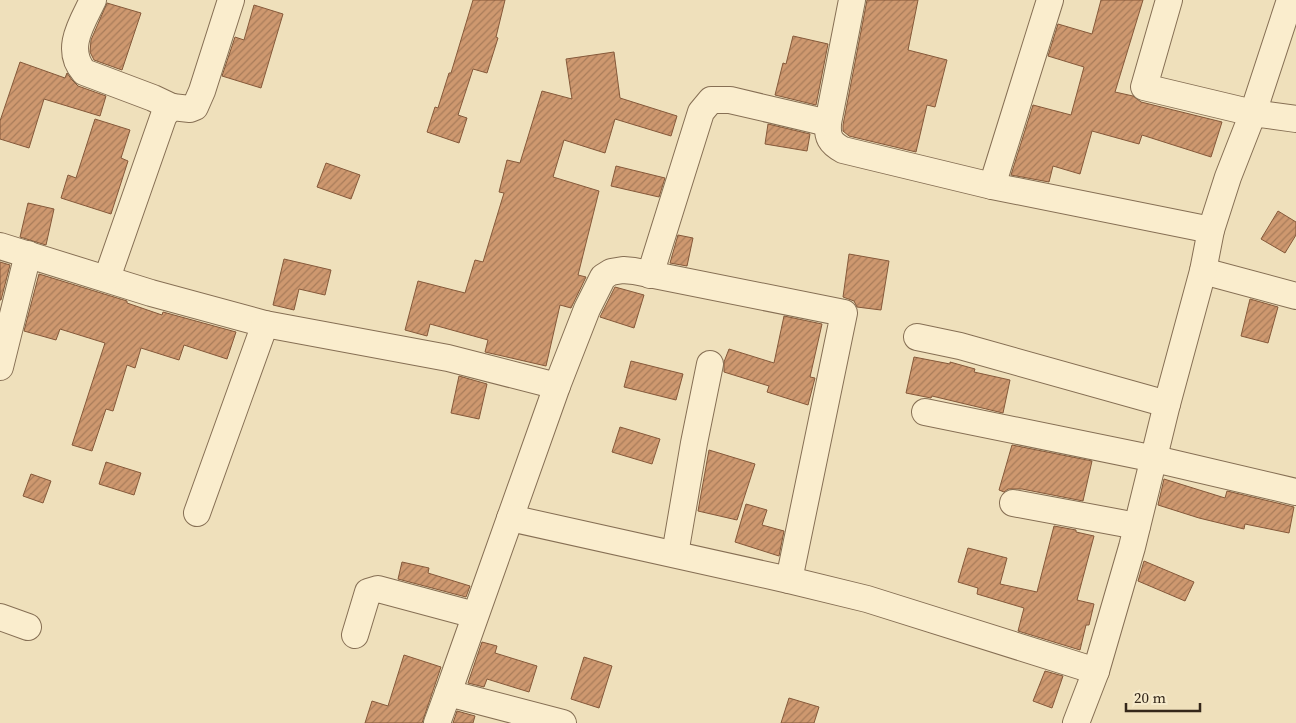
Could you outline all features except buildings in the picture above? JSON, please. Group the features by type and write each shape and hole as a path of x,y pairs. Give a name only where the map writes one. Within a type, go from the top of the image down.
{"street":[{"path":"93,0 74,48 75,58 84,72 172,107 190,109 195,107 202,91 231,0"},
{"path":"852,0 828,123 828,136 831,142 843,150 992,186 1210,230"},
{"path":"992,186 1050,0"},
{"path":"1169,0 1144,87 1253,114 1296,119"},
{"path":"1076,723 1096,671 1138,526 1167,404 1203,271 1210,230 1228,177 1253,114 1290,0"},
{"path":"650,275 701,112 712,100 730,100 828,123"},
{"path":"107,278 161,122 167,110 172,107"},
{"path":"0,246 151,293 265,324 448,358 557,386"},
{"path":"0,367 28,254"},
{"path":"437,723 557,386 587,310 603,277 611,272 623,270 844,313 789,580"},
{"path":"1203,271 1296,296"},
{"path":"196,513 265,324"},
{"path":"917,337 960,346 1167,404"},
{"path":"675,554 710,364"},
{"path":"925,412 1154,458 1296,492"},
{"path":"1013,502 1138,526"},
{"path":"510,518 868,599 1096,671"},
{"path":"355,635 368,592 378,588 475,615"},
{"path":"0,617 28,627"},
{"path":"448,693 547,721"}]}
